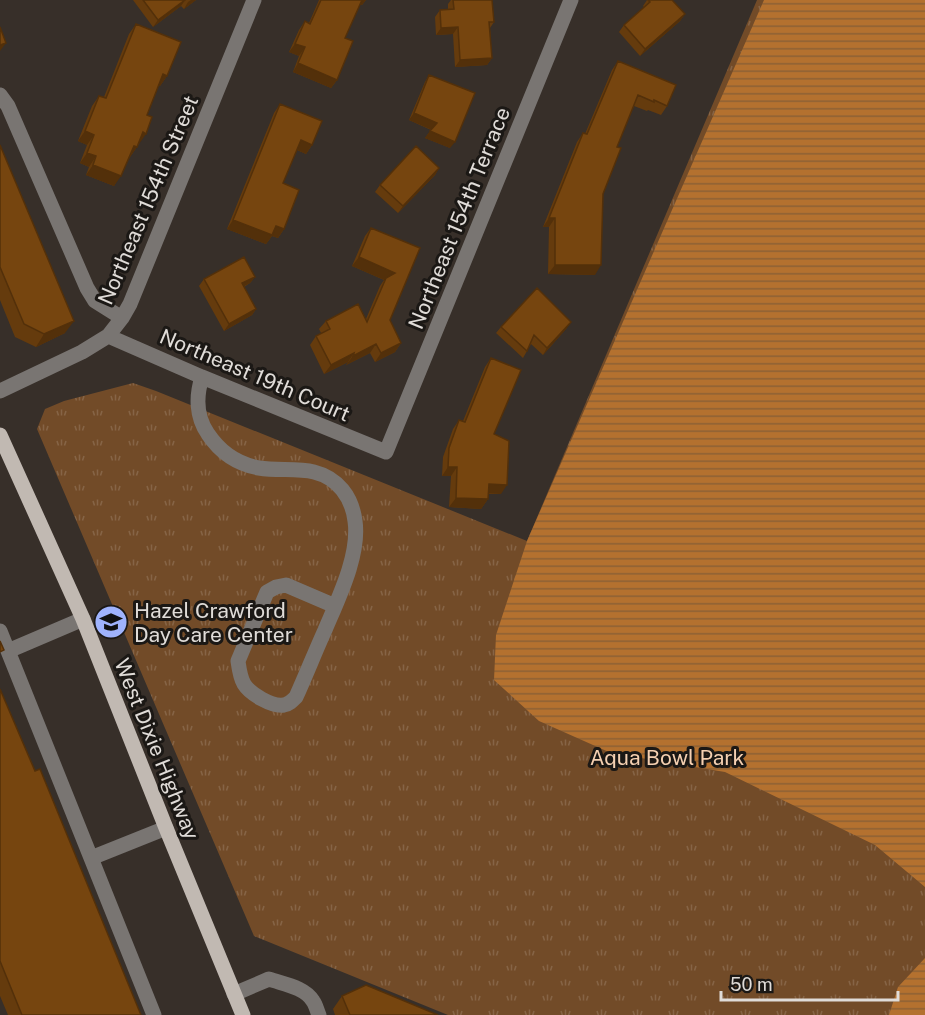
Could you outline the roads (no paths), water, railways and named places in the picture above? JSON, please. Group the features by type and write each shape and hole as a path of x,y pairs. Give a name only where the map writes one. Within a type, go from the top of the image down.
{"main road":[{"name":"West Dixie Highway","path":"0,435 83,619 243,1015"}],"street":[{"name":"Northeast 154th Street","path":"0,391 82,352 108,336 122,318 254,0"},
{"name":"Northeast 154th Terrace","path":"386,452 571,0"},
{"path":"0,95 8,106 87,288 95,301 122,318"},
{"name":"Northeast 19th Court","path":"108,336 386,452"},
{"path":"202,377 197,392 198,410 203,428 215,445 228,456 246,464 260,468 314,472 338,483 347,495 355,521 356,538 348,574 335,606 296,697 288,704 278,705 251,693 244,683 238,661 267,592 286,585 335,606"},
{"path":"8,651 83,619"},
{"path":"0,631 154,1015"},
{"path":"91,858 166,828"},
{"path":"234,994 269,980 299,989 307,994 319,1015"}],"place":[{"name":"Hazel Crawford Day Care Center","path":"111,622"}],"park label":[{"name":"Aqua Bowl Park","path":"667,757"}]}
